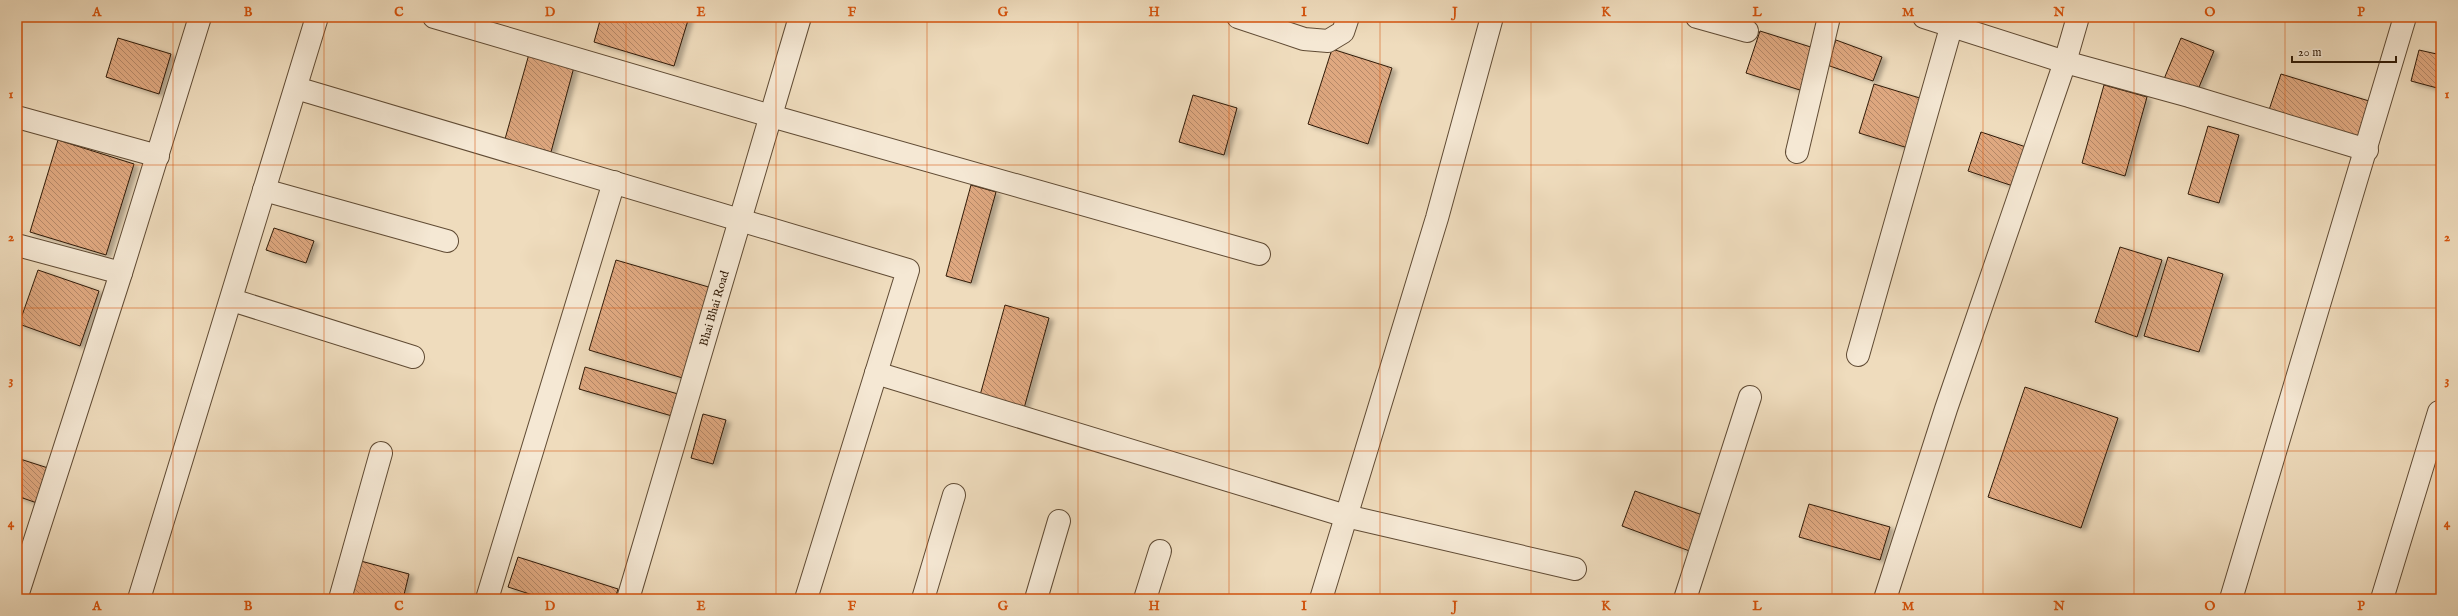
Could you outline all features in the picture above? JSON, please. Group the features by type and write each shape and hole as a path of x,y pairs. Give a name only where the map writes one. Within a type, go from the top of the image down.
{"street":[{"path":"17,596 158,156 200,17"},
{"path":"139,599 232,300 317,17"},
{"path":"434,17 771,116 1259,254"},
{"name":"Bhai Bhai Road","path":"628,599 800,17"},
{"path":"1238,17 1304,39 1328,41 1343,32 1348,17"},
{"path":"1321,599 1437,218 1492,17"},
{"path":"1697,17 1747,31"},
{"path":"1798,152 1829,17"},
{"path":"1924,17 1953,21 2066,62 2189,96 2367,150"},
{"path":"1885,599 1946,409 2066,62 2078,17"},
{"path":"2231,599 2367,150 2405,17"},
{"path":"1858,355 1953,21"},
{"path":"296,88 908,270 806,599"},
{"path":"17,117 158,156"},
{"path":"487,599 614,182"},
{"path":"264,190 447,241"},
{"path":"17,245 121,273"},
{"path":"232,300 413,357"},
{"path":"876,373 1346,516 1575,569"},
{"path":"1685,599 1750,397"},
{"path":"2382,599 2439,412"},
{"path":"340,599 381,453"},
{"path":"923,599 954,495"},
{"path":"1036,599 1059,521"},
{"path":"1145,599 1160,551"}],"building":[{"path":"601,17 689,17 674,66 594,42"},
{"path":"1760,31 1817,49 1803,91 1746,73"},
{"path":"118,38 171,54 159,94 106,77"},
{"path":"2181,38 2214,51 2197,92 2164,79"},
{"path":"1836,40 1882,57 1873,81 1827,65"},
{"path":"1332,49 1392,68 1368,144 1308,124"},
{"path":"2419,50 2441,55 2441,89 2411,81"},
{"path":"529,54 574,67 551,152 505,139"},
{"path":"2281,74 2369,101 2358,137 2269,110"},
{"path":"1874,84 1923,99 1908,148 1859,133"},
{"path":"2104,85 2147,97 2125,176 2082,163"},
{"path":"1193,95 1237,108 1224,155 1179,142"},
{"path":"2208,126 2239,135 2219,203 2188,194"},
{"path":"1981,132 2029,148 2016,187 1968,171"},
{"path":"58,140 134,164 106,255 30,232"},
{"path":"971,185 996,192 971,283 946,276"},
{"path":"274,228 314,241 306,263 266,250"},
{"path":"2120,247 2162,260 2137,337 2095,322"},
{"path":"2168,257 2223,274 2199,352 2144,336"},
{"path":"616,260 712,288 686,379 589,350"},
{"path":"38,270 99,291 80,346 19,324"},
{"path":"1005,305 1049,318 1023,412 979,399"},
{"path":"585,367 678,394 672,416 579,389"},
{"path":"2025,387 2118,418 2081,528 1988,497"},
{"path":"703,414 726,420 713,464 691,458"},
{"path":"17,458 48,468 37,503 17,496"},
{"path":"1635,491 1708,517 1695,553 1622,526"},
{"path":"1809,504 1890,527 1880,560 1799,537"},
{"path":"518,557 618,589 615,599 545,599 508,587"},
{"path":"357,560 409,574 403,599 348,599"}]}
